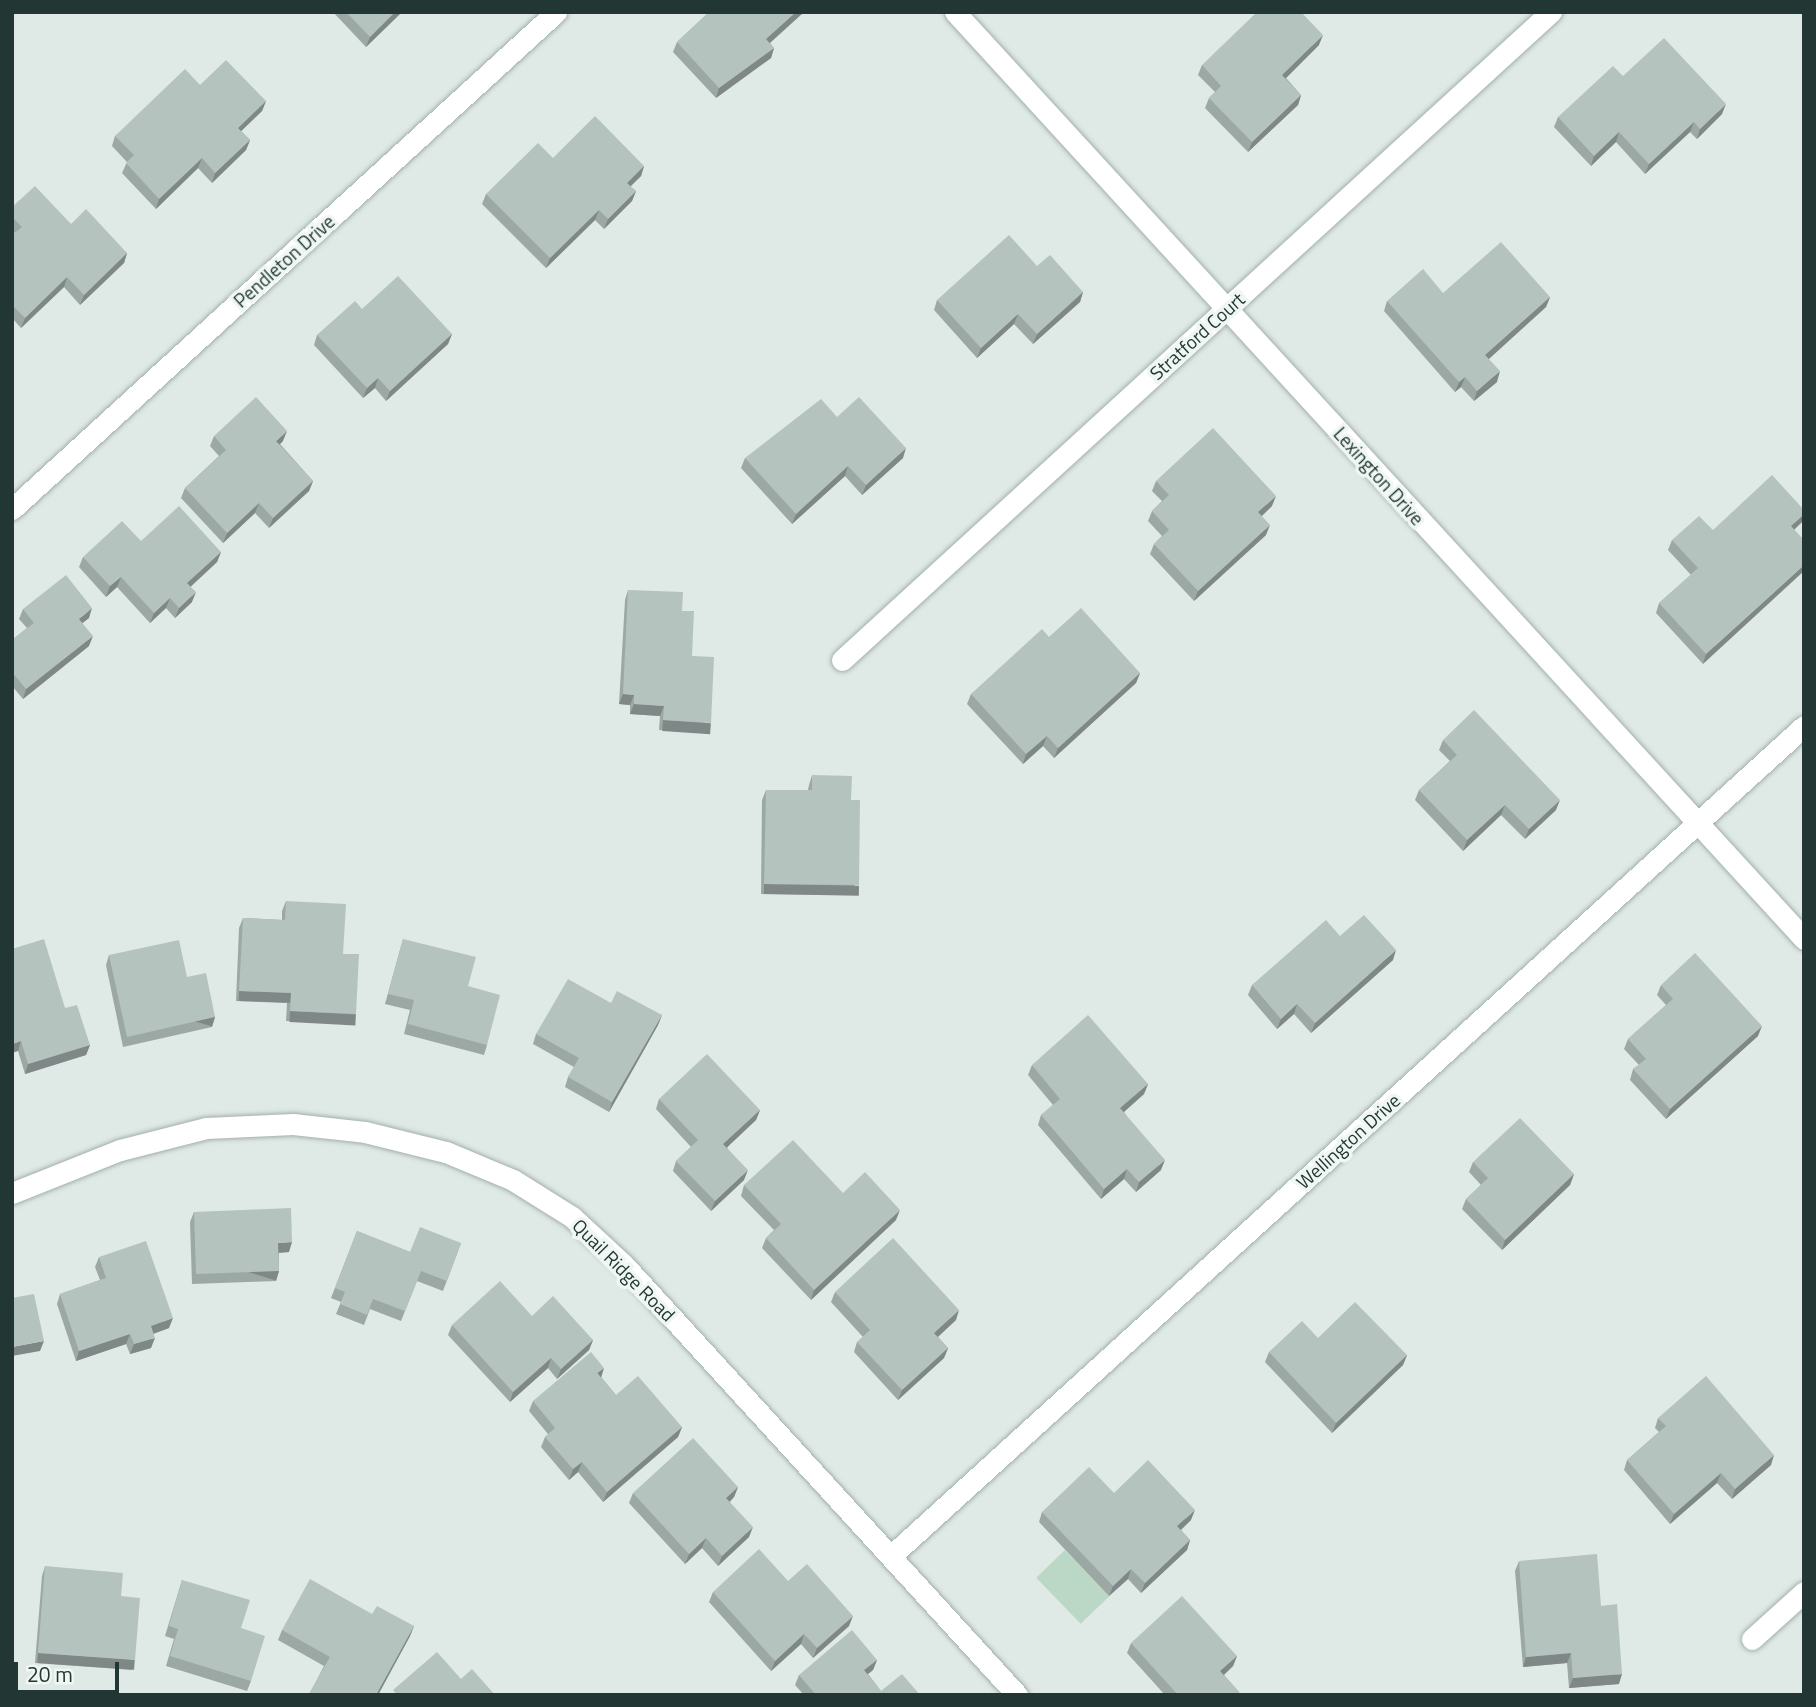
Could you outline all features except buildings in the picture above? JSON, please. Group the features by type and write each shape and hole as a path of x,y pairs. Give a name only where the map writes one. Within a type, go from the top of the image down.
{"street":[{"name":"Pendleton Drive","path":"12,509 556,12"},
{"name":"Lexington Drive","path":"955,12 1804,939"},
{"name":"Stratford Court","path":"842,660 1551,12"},
{"name":"Wellington Drive","path":"892,1555 1804,726"},
{"name":"Quail Ridge Road","path":"12,1192 120,1150 206,1128 293,1124 365,1132 502,1175 572,1217 624,1265 892,1555 1017,1695"},
{"path":"1752,1639 1804,1592"}],"green space":[{"path":"1065,1550 1109,1596 1081,1624 1036,1578"}]}
